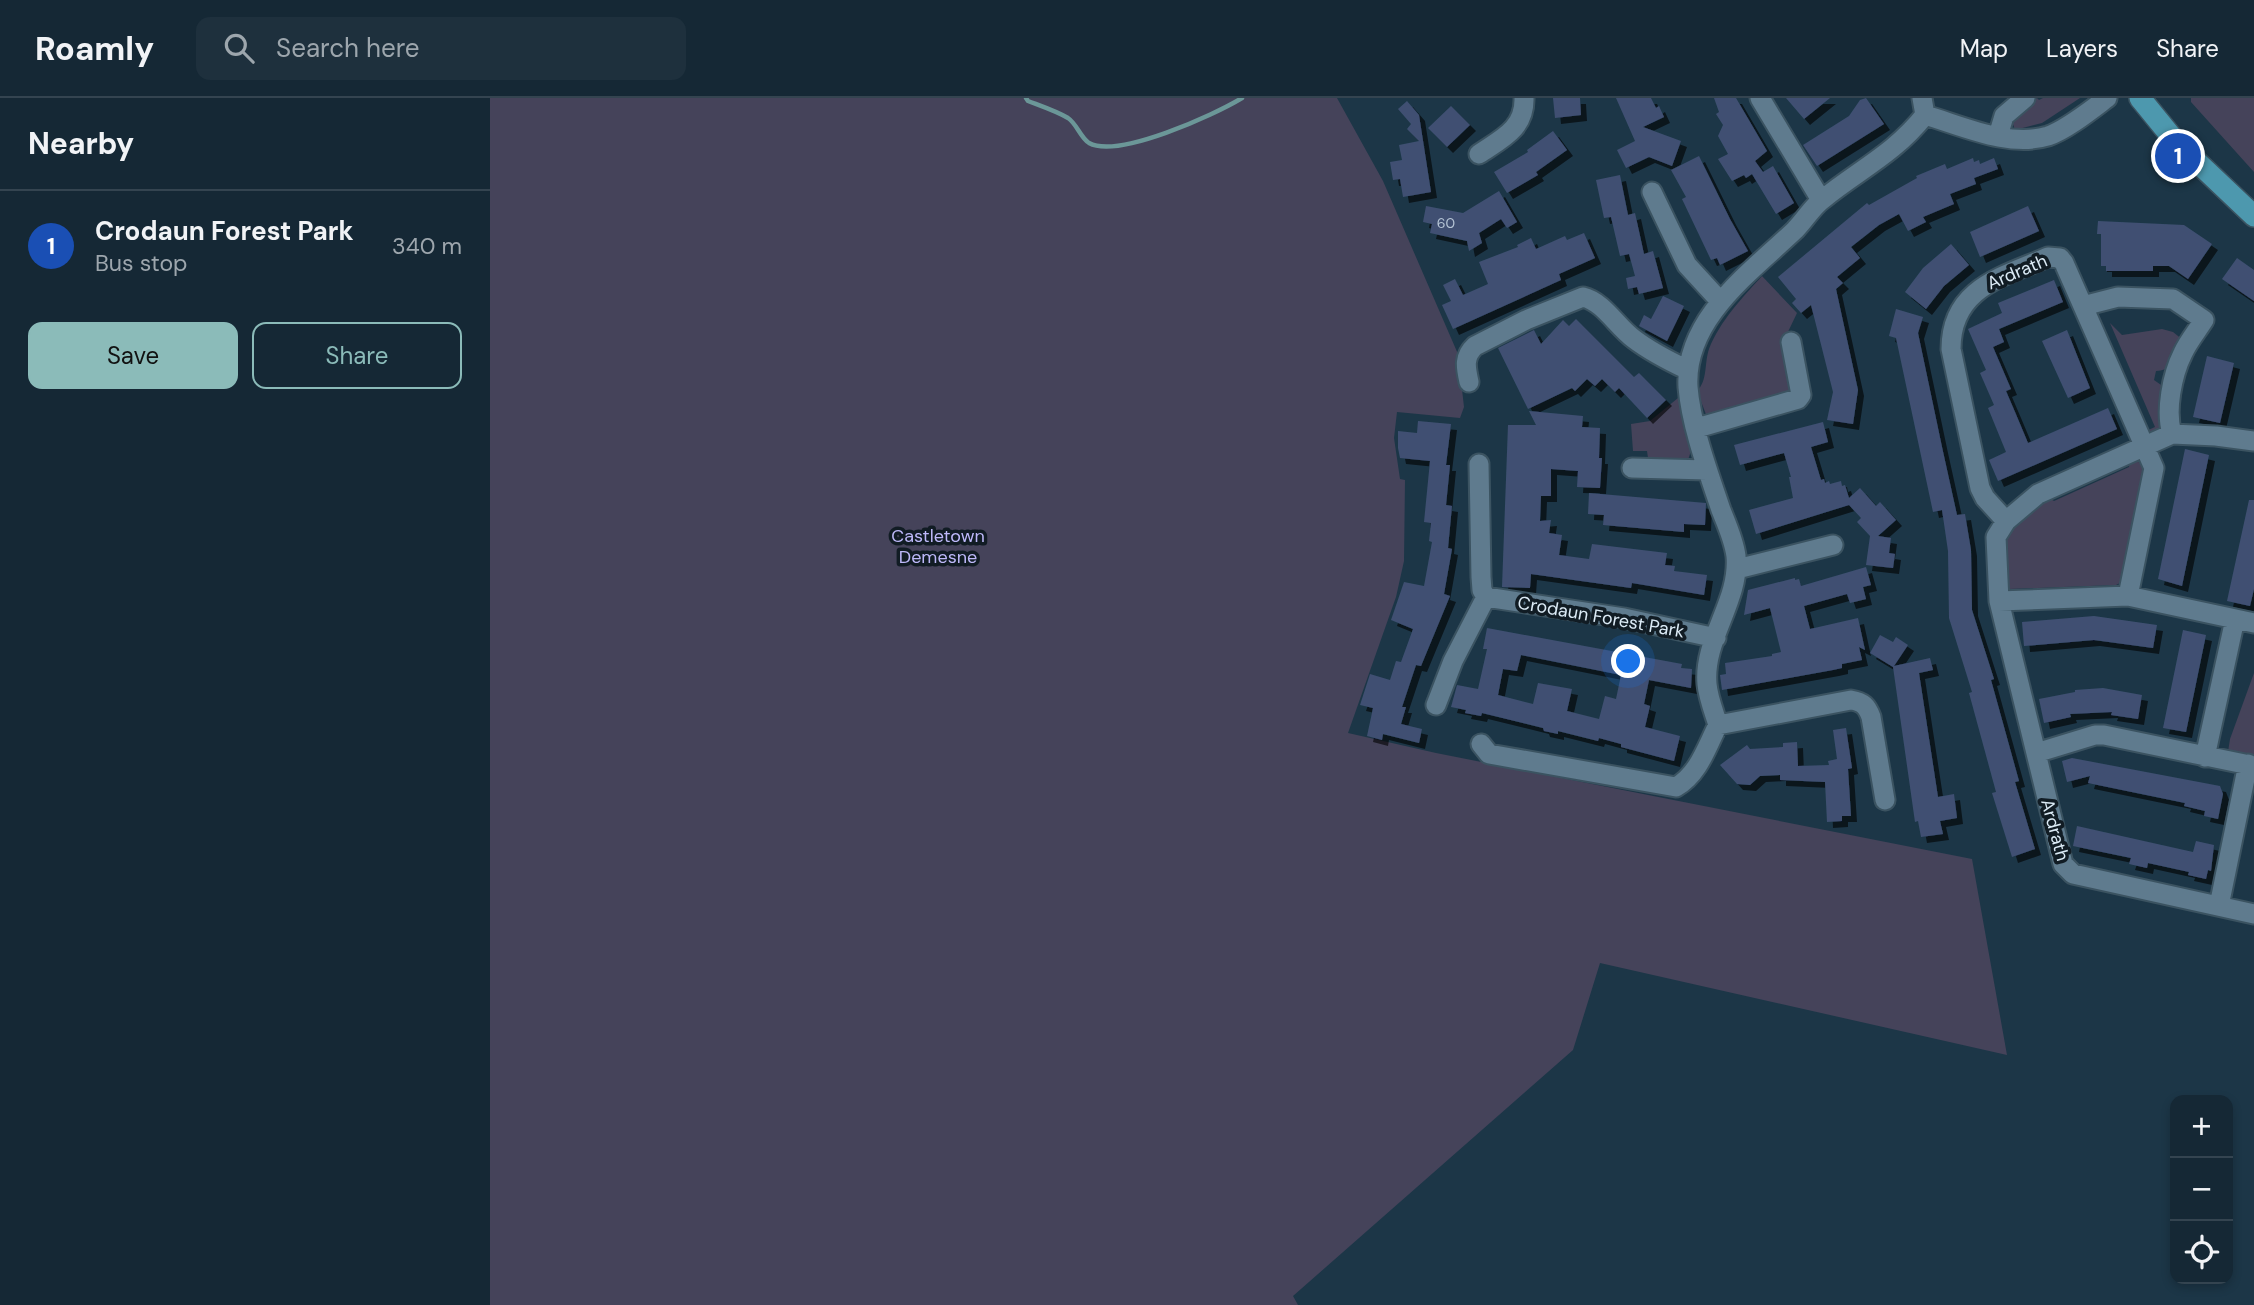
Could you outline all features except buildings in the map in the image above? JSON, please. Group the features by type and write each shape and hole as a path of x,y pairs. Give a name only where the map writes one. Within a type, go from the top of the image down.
{"main road":[{"path":"2140,98 2175,141 2254,216"}],"street":[{"path":"1485,144 1511,133 1518,125 1524,98"},
{"path":"1760,98 1821,200"},
{"path":"1998,136 2004,116 2025,98"},
{"path":"1480,744 1489,754 1632,781 1676,787 1686,781 1695,771 1718,725 1707,685 1708,664 1729,603 1737,569 1735,550 1707,470 1688,391 1688,370 1696,346 1720,301 1798,227 1821,200 1897,146 1924,107 1998,136 2028,140 2050,136 2107,98"},
{"path":"1652,192 1687,265 1720,301"},
{"name":"Ardrath","path":"2128,596 2154,468 2064,263 2054,256 2048,257 1985,284 1969,296 1957,316 1951,349 1980,488 1985,498 2006,521 1996,537 1999,601 2060,857 2067,871 2073,874 2254,914"},
{"path":"1469,382 1465,363 1475,345 1517,324 1583,297 1595,303 1644,347 1688,370"},
{"path":"2083,306 2118,297 2173,299 2203,320 2167,377 2168,421 2172,434"},
{"path":"1697,428 1798,399 1801,392 1791,342"},
{"path":"2006,521 2038,494 2172,434 2254,441"},
{"path":"1436,705 1454,661 1486,597 1481,578 1479,464"},
{"path":"1632,468 1707,470"},
{"path":"1737,569 1833,545"},
{"path":"1999,601 2128,596 2244,621 2205,757"},
{"name":"Crodaun Forest Park","path":"1486,597 1624,618 1716,638"},
{"path":"1718,725 1851,700 1861,702 1871,717 1885,800"},
{"path":"2036,753 2095,735 2104,735 2251,765 2219,906"}],"green space":[{"name":"Castletown Demesne","path":"490,98 1337,98 1383,181 1458,354 1464,407 1460,418 1397,412 1394,438 1400,479 1405,480 1404,561 1396,597 1348,733 1436,753 1972,859 2007,1055 1600,963 1573,1050 1293,1296 1298,1305 490,1305"},
{"path":"2037,98 2080,98 2042,123 2015,130 2012,121"},
{"path":"2191,98 2254,98 2254,172 2191,102"},
{"path":"1762,276 1797,313 1787,334 1793,393 1707,417 1697,391 1704,377 1709,349 1725,319"},
{"path":"2110,323 2122,335 2162,329 2173,332 2183,340 2173,361 2166,368 2156,371 2154,380 2164,387 2165,430 2151,435 2146,431 2155,427"},
{"path":"1678,398 1690,440 1689,456 1686,462 1656,465 1648,458 1647,451 1633,451 1631,424 1650,421"},
{"path":"2135,459 2145,467 2122,582 2116,585 2009,589 2004,538 2006,531 2048,497 2054,501 2129,467 2130,461"},
{"path":"2254,673 2254,763 2227,758 2230,739"}],"waterway":[{"path":"1026,98 1068,118 1089,143 1103,146 1121,145 1166,133 1242,98"}],"place":[{"name":"Crodaun Forest Park","path":"2178,156"}]}
